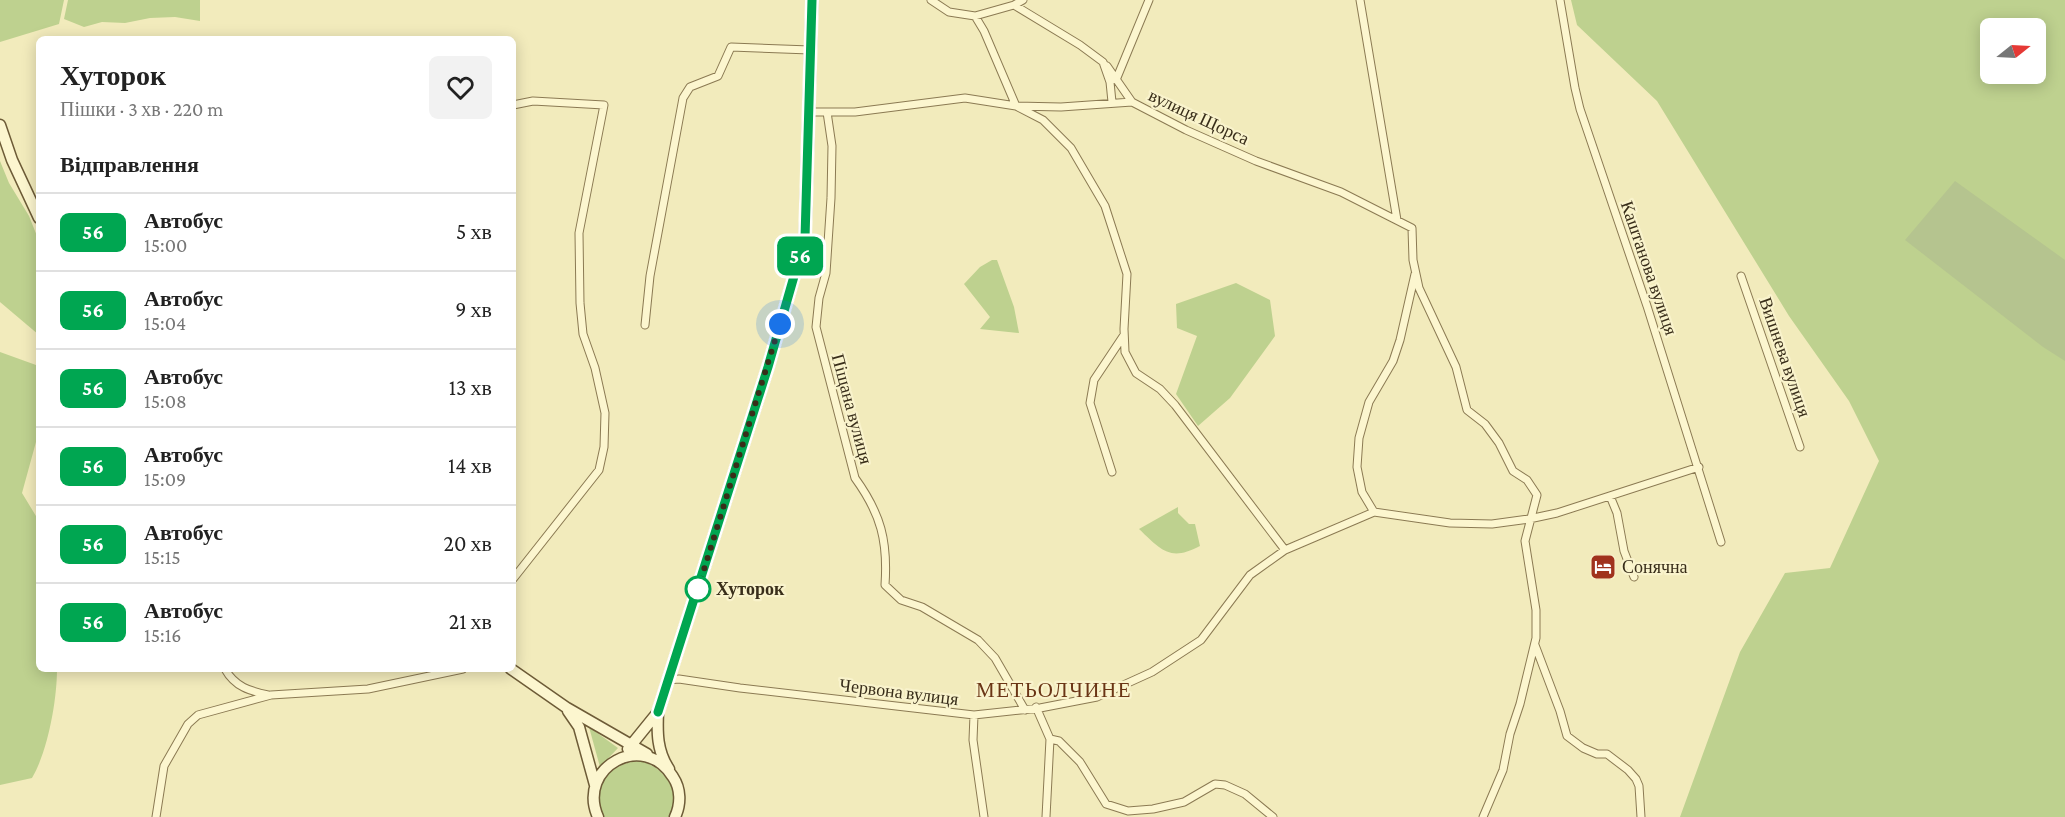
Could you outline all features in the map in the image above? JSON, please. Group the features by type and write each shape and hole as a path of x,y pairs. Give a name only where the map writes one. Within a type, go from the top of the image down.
{"street":[{"path":"677,816 679,793 676,782 662,759 658,743 658,712 768,367 805,238 812,0"},
{"path":"931,0 950,12 975,16 1014,5 1023,0"},
{"path":"1116,80 1149,0"},
{"path":"1360,0 1397,220"},
{"name":"Каштанова вулиця","path":"1560,0 1580,109 1699,467 1721,543"},
{"path":"1014,5 1080,45 1103,62 1132,102"},
{"path":"975,16 984,31 1016,105 1043,120 1071,148 1105,206 1127,274 1125,352 1136,373 1160,389 1175,405 1286,550"},
{"path":"645,325 650,276 683,98 690,87 717,76 731,47 810,50"},
{"path":"1103,62 1110,82 1112,102"},
{"name":"вулиця Щорса","path":"808,112 855,112 965,98 1016,105 1060,107 1132,102 1186,130 1299,178 1341,192 1412,228 1415,271 1419,288 1456,367 1467,410 1485,424 1499,443 1513,471 1527,480 1537,495 1529,519"},
{"path":"516,104 533,101 604,105 579,233 583,333 595,368 605,413 604,447 599,470 516,575"},
{"name":"Піщана вулиця","path":"827,112 832,146 831,198 825,273 819,298 816,327 855,478 868,496 884,533 885,585 901,600 922,607 978,640 995,658 1025,710"},
{"path":"0,125 12,159 36,211"},
{"name":"вулиця Щорса","path":"1374,512 1362,492 1357,466 1359,438 1369,402 1393,361 1400,340 1415,271"},
{"name":"Вишнева вулиця","path":"1741,276 1800,447"},
{"path":"1112,471 1090,404 1094,380 1124,335"},
{"path":"1374,512 1450,523 1492,524 1529,519 1557,513 1699,467"},
{"path":"1610,496 1617,513 1624,551 1634,577"},
{"name":"Червона вулиця","path":"668,680 679,679 974,715 1040,708 1097,697 1152,672 1201,640 1250,575 1286,550 1374,512"},
{"path":"1483,817 1503,770 1510,734 1535,645 1536,610 1525,541 1529,519"},
{"path":"1535,645 1567,736 1583,748 1607,754 1628,770 1639,786 1641,817"},
{"path":"226,672 246,690 271,695"},
{"path":"156,817 164,766 188,724 198,715 271,695 368,689 449,672"},
{"path":"515,672 567,708 632,745 669,770"},
{"path":"1036,707 1050,739 1046,817"},
{"path":"567,708 579,727 595,785"},
{"path":"598,817 593,800 595,785 602,772 632,745 658,712"},
{"path":"974,715 973,740 984,817"},
{"path":"1050,739 1059,741 1080,762 1106,804 1128,811 1137,810 1184,802 1215,784 1225,784 1245,794 1273,817"},
{"path":"618,759 636,755 655,759"},
{"path":"1129,817 1137,810"}],"green space":[{"path":"0,0 64,0 59,24 0,42"},
{"path":"68,0 200,0 200,21 175,17 150,18 125,23 102,22 84,27 64,19"},
{"path":"1571,0 2065,0 2065,817 1680,817 1740,652 1785,573 1830,568 1879,461 1849,401 1789,316 1657,101 1577,25"},
{"path":"0,161 36,234 36,332 0,302"},
{"path":"1955,181 2065,260 2065,361 2043,347 1905,240"},
{"path":"992,260 997,260 1014,307 1019,333 980,329 990,317 964,284 980,267"},
{"path":"1236,283 1270,300 1275,336 1230,398 1198,426 1176,394 1197,336 1177,328 1176,304"},
{"path":"0,352 36,365 36,442 22,493 36,516 36,672 57,672 50,725 38,767 32,778 0,785"},
{"path":"1178,507 1178,513 1189,524 1195,524 1200,546 1190,551 1173,553 1160,548 1139,529"},
{"path":"589,727 618,748 600,767"},
{"path":"640,761 657,769 669,782 674,798 669,817 604,817 598,796 605,778 620,766"}],"bus line":[{"name":"56","path":"658,712 768,367 805,238 812,0"}],"place":[{"name":"Сонячна","path":"1603,567"},
{"name":"Хуторок","path":"698,589"}],"district":[{"name":"МЕТЬОЛЧИНЕ","path":"1054,690"}],"route":[{"path":"698,589 780,324"}]}
